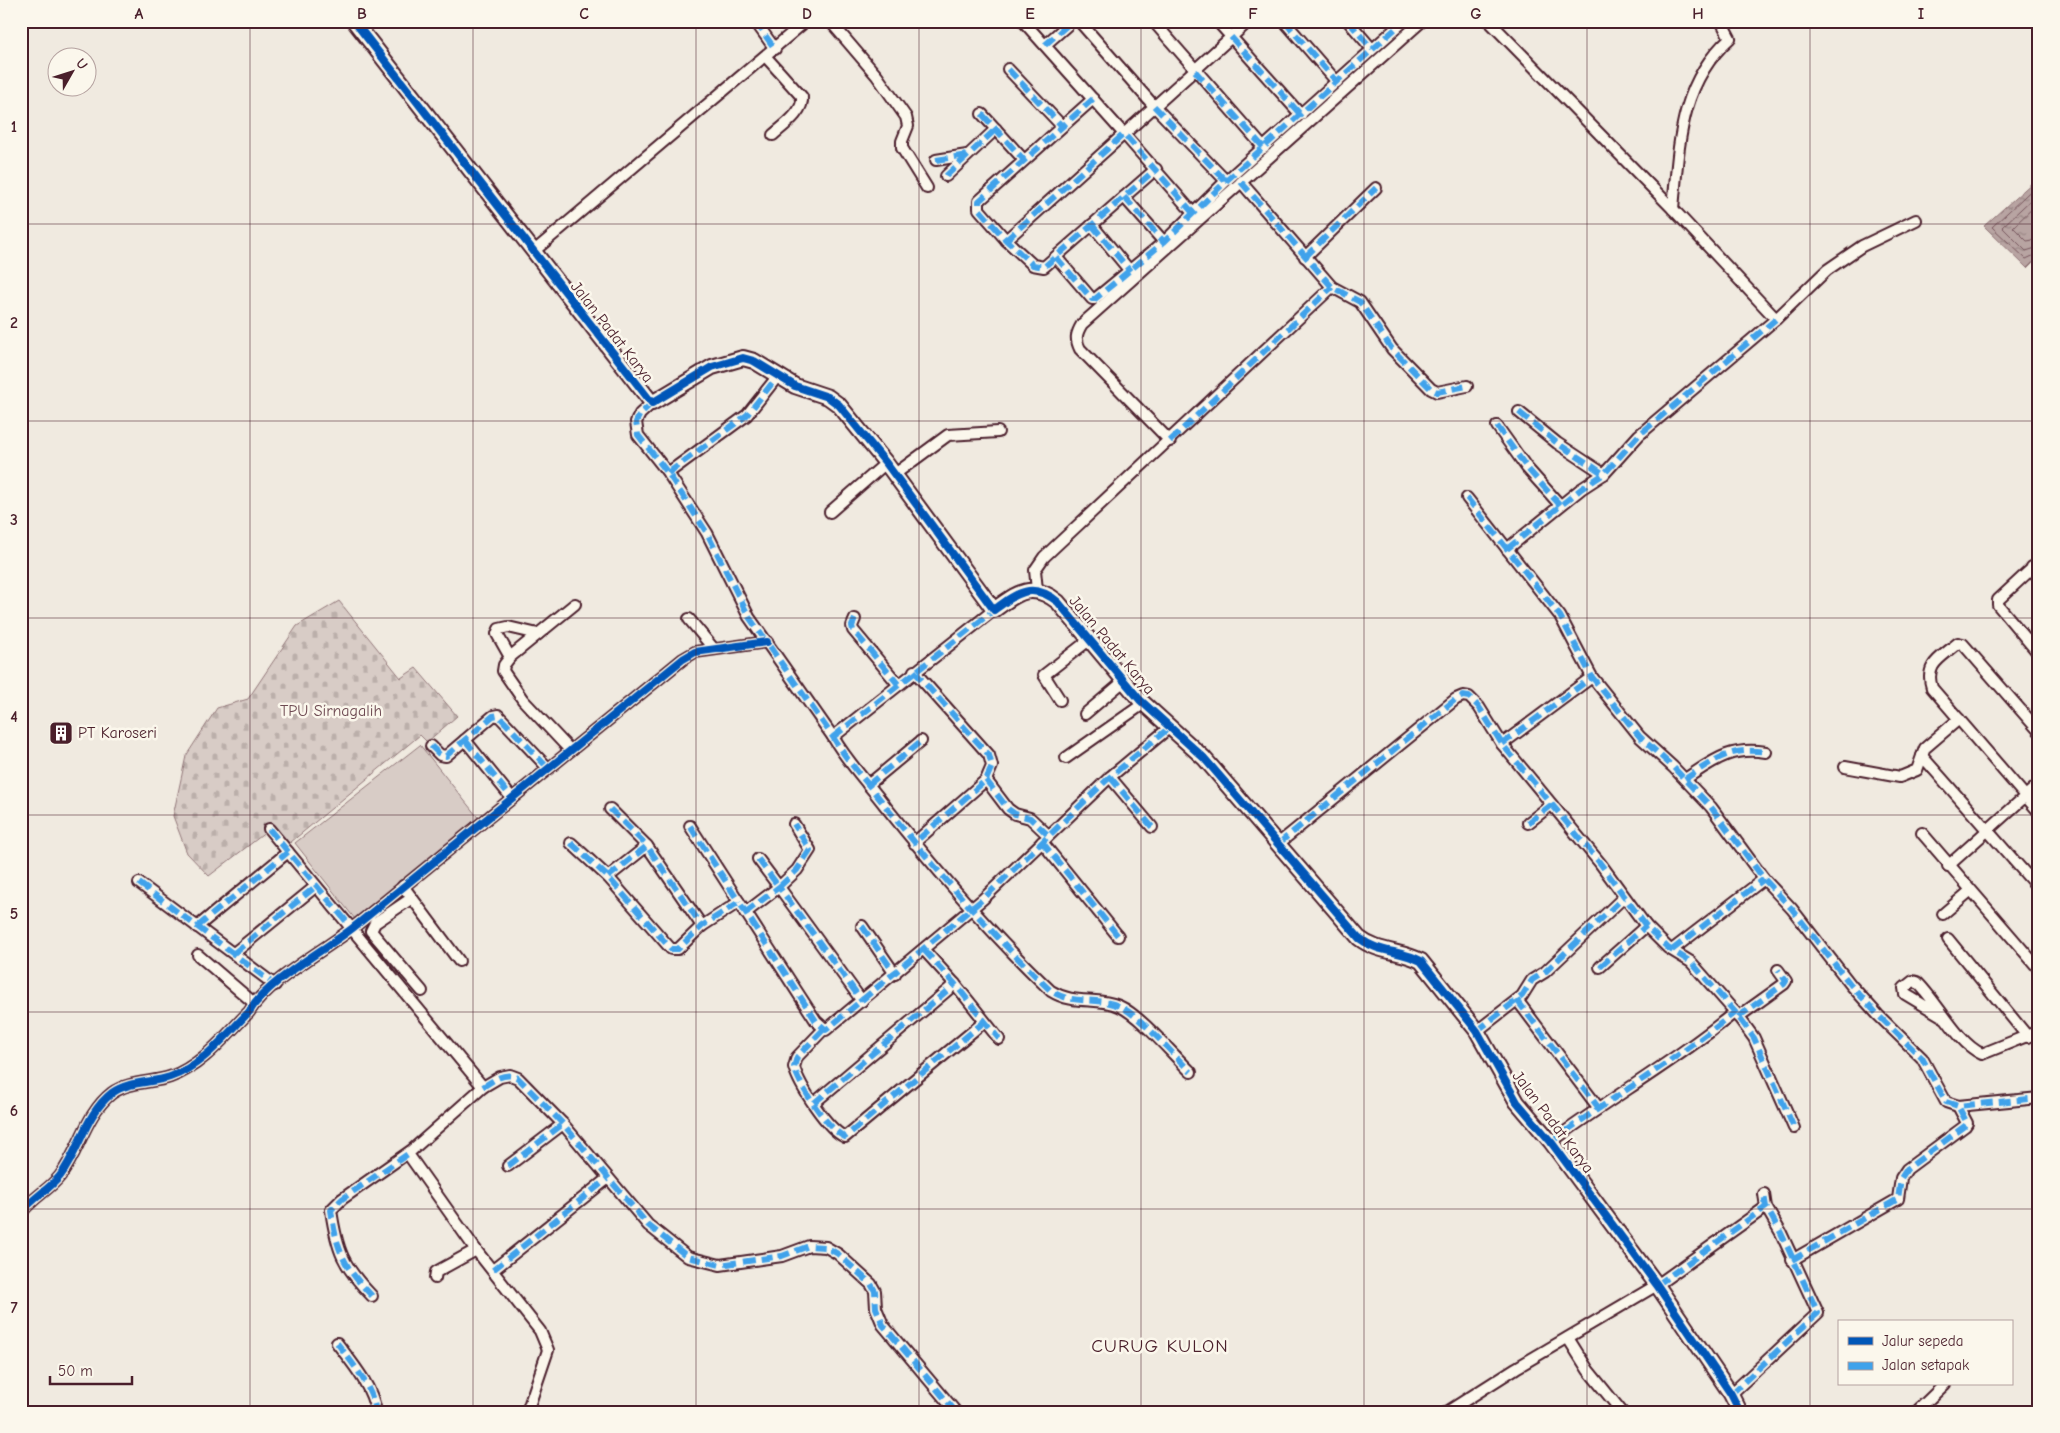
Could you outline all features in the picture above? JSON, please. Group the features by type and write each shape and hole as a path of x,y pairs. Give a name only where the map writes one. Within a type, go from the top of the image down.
{"street":[{"name":"Jalan Padat Karya","path":"354,21 652,404 712,367 743,358 754,361 777,377 795,386 828,397 839,405 886,462 994,610"},
{"path":"755,21 775,48"},
{"path":"533,252 766,57 806,21"},
{"path":"830,21 877,76 906,117 908,126 902,141 902,148 927,188"},
{"path":"1023,21 1193,213"},
{"path":"1044,45 1072,21"},
{"path":"1079,21 1154,106 1226,181"},
{"path":"1153,21 1264,148"},
{"path":"1217,21 1301,115"},
{"path":"1006,240 1249,21"},
{"path":"1284,21 1337,82"},
{"path":"1348,21 1372,49"},
{"path":"1056,257 1094,299 1164,242 1226,181 1404,21"},
{"path":"1170,441 1080,349 1076,341 1076,333 1082,324 1422,21"},
{"path":"1489,21 1673,209 1776,318"},
{"path":"1673,209 1677,159 1685,108 1708,62 1730,38 1721,21"},
{"path":"766,57 802,97 799,110 773,135"},
{"path":"1008,69 1061,125"},
{"path":"1093,99 1061,125 978,203 979,209 1006,240 1032,265 1039,268 1044,267 1156,169"},
{"path":"982,114 1024,160"},
{"path":"946,176 996,129"},
{"path":"936,160 967,156"},
{"path":"1241,182 1332,287 1360,302 1392,349 1431,389 1438,392 1467,386"},
{"path":"1305,257 1376,188"},
{"path":"1124,197 1164,242"},
{"path":"1507,548 1560,505 1604,474 1639,435 1776,318 1827,270 1862,246 1916,220"},
{"path":"1092,225 1130,271"},
{"path":"833,737 914,671 994,610 1017,594 1028,590 1037,590 1035,570 1044,557 1170,441 1332,287"},
{"path":"668,473 747,415 777,377"},
{"path":"652,404 640,414 636,427 638,435 668,473 707,533 740,604 778,661 833,737 844,757 914,843 971,908 1052,991 1062,998 1120,1006 1135,1017 1191,1072"},
{"path":"1519,412 1557,443 1604,474"},
{"path":"1497,426 1528,468 1560,505"},
{"path":"895,474 948,435 998,432"},
{"path":"830,512 886,462"},
{"path":"1466,498 1560,616 1592,677 1640,737 1685,779 1711,807 1764,879 1792,909 1858,993 1922,1058 1946,1102 1958,1106 2039,1098"},
{"path":"2036,568 1998,600 1998,605 2039,654"},
{"name":"Jalan Padat Karya","path":"1037,590 1049,594 1058,602 1143,704 1204,758 1365,943 1378,950 1408,956 1421,961 1477,1032 1517,1102 1551,1142 1657,1285 1731,1394 1740,1412"},
{"path":"570,749 523,700 507,680 503,671 504,665 510,657 575,604"},
{"path":"689,619 713,648"},
{"path":"855,619 852,626 853,630 898,684"},
{"path":"510,657 496,634 499,629 508,627 538,634"},
{"path":"1060,700 1044,675 1089,640"},
{"path":"21,1213 59,1178 70,1162 91,1118 112,1094 122,1087 172,1076 197,1063 249,1012 254,1003 352,928 547,767 682,659 695,652 713,648 767,642"},
{"path":"2039,731 1963,644 1958,643 1931,666 1928,677 1932,688 2039,812"},
{"path":"914,671 991,758 992,766 986,780 914,843"},
{"path":"1502,744 1592,677"},
{"path":"1085,714 1124,681"},
{"path":"1278,844 1456,699 1463,696 1470,697 1479,706 1502,744 1550,805 1600,863 1646,926 1672,950 1692,962 1737,1014 1754,1038 1794,1128"},
{"path":"1066,758 1143,704"},
{"path":"431,746 440,755 445,756 493,716 498,715 547,767"},
{"path":"1845,767 1900,777 1917,770 1924,748 1959,719"},
{"path":"984,1022 846,1136 838,1134 814,1103 796,1074 794,1062 824,1030 828,1029 924,950 1110,777 1170,728"},
{"path":"465,740 511,797"},
{"path":"868,785 921,741"},
{"path":"1685,779 1724,754 1750,749 1766,752"},
{"path":"1922,756 2039,889"},
{"path":"1110,777 1152,827"},
{"path":"986,780 1008,809 1015,814 1030,818 1118,936"},
{"path":"1948,866 2039,784"},
{"path":"1528,823 1550,805"},
{"path":"610,809 647,846 702,926"},
{"path":"745,912 780,887 801,865 810,850 794,824"},
{"path":"690,826 824,1030"},
{"path":"269,829 483,1088"},
{"path":"1922,833 1948,866 2039,969"},
{"path":"571,843 608,877 671,949 678,949 702,926 739,902"},
{"path":"608,877 647,846"},
{"path":"197,927 288,852"},
{"path":"758,858 862,1000"},
{"path":"1672,950 1764,879"},
{"path":"139,883 276,985"},
{"path":"403,886 459,961"},
{"path":"234,953 315,887"},
{"path":"1943,914 1970,891"},
{"path":"1477,1032 1517,1000 1532,980 1545,972 1624,897"},
{"path":"412,898 375,923 371,931 422,991"},
{"path":"862,926 894,974"},
{"path":"1600,967 1646,926"},
{"path":"1948,939 2028,1036"},
{"path":"924,950 955,984 999,1039"},
{"path":"198,955 254,1003"},
{"path":"1551,1142 1598,1108 1688,1050 1737,1014 1784,984 1786,981 1785,977 1778,970"},
{"path":"814,1103 955,984"},
{"path":"1517,1000 1598,1108"},
{"path":"1945,1018 1969,1045 1982,1054 2039,1031"},
{"path":"372,1296 343,1260 335,1239 331,1210 342,1199 408,1154 483,1088 500,1077 514,1075 563,1124 607,1179 648,1225 688,1257 720,1265 782,1256 816,1246 826,1247 838,1254 871,1284 875,1291 876,1308 883,1325 956,1412"},
{"path":"1792,1260 1898,1198 1901,1178 1907,1169 1965,1126 1966,1123 1958,1106"},
{"path":"508,1166 563,1124"},
{"path":"408,1154 476,1250 540,1331 548,1350 527,1412"},
{"path":"493,1270 607,1179"},
{"path":"1731,1394 1818,1312 1781,1233 1766,1207 1764,1194"},
{"path":"1447,1412 1657,1285 1766,1207"},
{"path":"435,1278 436,1272 476,1250"},
{"path":"1568,1338 1588,1370 1622,1412"},
{"path":"337,1343 359,1372 374,1399 376,1412"},
{"path":"1916,1412 1943,1386"}],"green space":[{"name":"TPU Sirnagalih","path":"339,601 401,678 416,668 457,716 427,742 420,735 285,847 270,829 209,876 187,853 173,816 186,756 217,708 248,699 297,626"},
{"path":"420,745 480,820 355,919 295,843"}],"water":[{"path":"2039,167 2039,256 2027,268 1984,226 2034,181"}],"marked path":[{"path":"755,21 775,49"},
{"path":"1045,45 1072,21"},
{"path":"1284,21 1337,82"},
{"path":"1348,21 1372,49"},
{"path":"1056,257 1092,299 1095,299 1164,242 1226,181 1404,21"},
{"path":"1231,37 1301,115"},
{"path":"1008,69 1061,125"},
{"path":"1195,71 1264,148"},
{"path":"1093,99 979,201 979,209 1006,240 1033,265 1044,267 1156,169"},
{"path":"1154,106 1226,181"},
{"path":"982,114 1024,160"},
{"path":"946,176 996,129"},
{"path":"1006,240 1124,134 1193,213"},
{"path":"936,160 967,155"},
{"path":"1241,182 1332,287 1360,302 1392,349 1431,389 1437,392 1467,386"},
{"path":"1305,257 1376,188"},
{"path":"1124,197 1164,242"},
{"path":"1092,225 1130,271"},
{"path":"1170,441 1332,287"},
{"path":"1507,549 1581,489 1604,474 1639,435 1776,319"},
{"path":"668,473 747,415 777,377"},
{"path":"652,403 640,414 636,422 638,435 668,473 707,533 749,617 858,773 965,902 1051,991 1060,996 1077,1000 1110,1003 1119,1006 1146,1026 1191,1072"},
{"path":"1519,412 1557,443 1604,474"},
{"path":"1497,426 1527,468 1560,505"},
{"path":"1467,498 1560,616 1592,677 1640,737 1673,767 1711,807 1764,879 1792,909 1851,985 1878,1015 1922,1058 1946,1102 1958,1106 2039,1098"},
{"path":"833,737 994,610"},
{"path":"855,619 852,626 853,630 898,684"},
{"path":"914,671 989,755 992,766 986,780 914,843"},
{"path":"1502,744 1592,677"},
{"path":"1278,844 1456,699 1463,696 1469,697 1479,707 1502,744 1600,863 1646,926 1668,948 1691,962 1735,1012 1754,1038 1794,1128"},
{"path":"431,746 440,755 446,756 493,716 498,715 547,767"},
{"path":"571,843 608,877 671,949 678,949 702,926 739,902 816,1021 826,1030 983,899 1110,777 1170,727"},
{"path":"465,740 511,797"},
{"path":"868,785 921,741"},
{"path":"1685,779 1722,756 1742,751 1766,752"},
{"path":"1110,777 1152,827"},
{"path":"986,780 1008,809 1015,814 1030,818 1048,835"},
{"path":"1528,823 1551,805"},
{"path":"610,809 647,846"},
{"path":"758,859 779,887 797,870 810,850 794,824"},
{"path":"690,826 739,902"},
{"path":"269,829 352,928"},
{"path":"1042,842 1118,936"},
{"path":"608,877 647,846 702,926"},
{"path":"197,927 288,852"},
{"path":"1672,950 1764,879"},
{"path":"139,883 275,985"},
{"path":"234,953 315,887"},
{"path":"745,913 779,887 862,1001"},
{"path":"1477,1031 1522,996 1532,980 1545,972 1624,897"},
{"path":"862,926 895,974"},
{"path":"1600,967 1646,926"},
{"path":"924,950 955,984 999,1039"},
{"path":"1738,1017 1784,984 1786,981 1778,970"},
{"path":"814,1103 955,984"},
{"path":"1517,1000 1598,1107"},
{"path":"1551,1142 1713,1030 1735,1012"},
{"path":"823,1030 797,1057 794,1067 822,1116 845,1137 984,1022"},
{"path":"483,1087 495,1079 504,1076 509,1075 518,1078 563,1124 648,1225 688,1257 720,1265 782,1256 809,1246 826,1247 838,1254 871,1284 875,1291 876,1308 883,1325 956,1412"},
{"path":"1792,1260 1898,1199 1901,1178 1907,1169 1967,1123 1958,1106"},
{"path":"508,1166 563,1124"},
{"path":"372,1296 354,1276 343,1257 336,1237 331,1210 342,1199 408,1154"},
{"path":"493,1270 607,1179"},
{"path":"1731,1394 1818,1313 1781,1233 1766,1207 1764,1194"},
{"path":"1657,1285 1766,1207"},
{"path":"337,1343 366,1384 376,1412"}],"cycle path":[{"path":"354,21 652,403 712,367 743,358 754,361 795,386 828,397 839,405 886,463 994,610 1018,594 1032,591 1040,592 1058,602 1140,700 1204,758 1359,938 1381,949 1413,957 1421,961 1477,1031 1517,1102 1551,1142 1657,1285 1731,1394 1740,1412"},
{"path":"21,1213 60,1176 95,1111 112,1093 125,1086 170,1077 182,1072 203,1058 249,1012 258,1000 283,977 354,927 683,659 695,652 767,642"}],"place":[{"name":"PT Karoseri","path":"61,733"}],"district":[{"name":"CURUG KULON","path":"1160,1346"}]}
